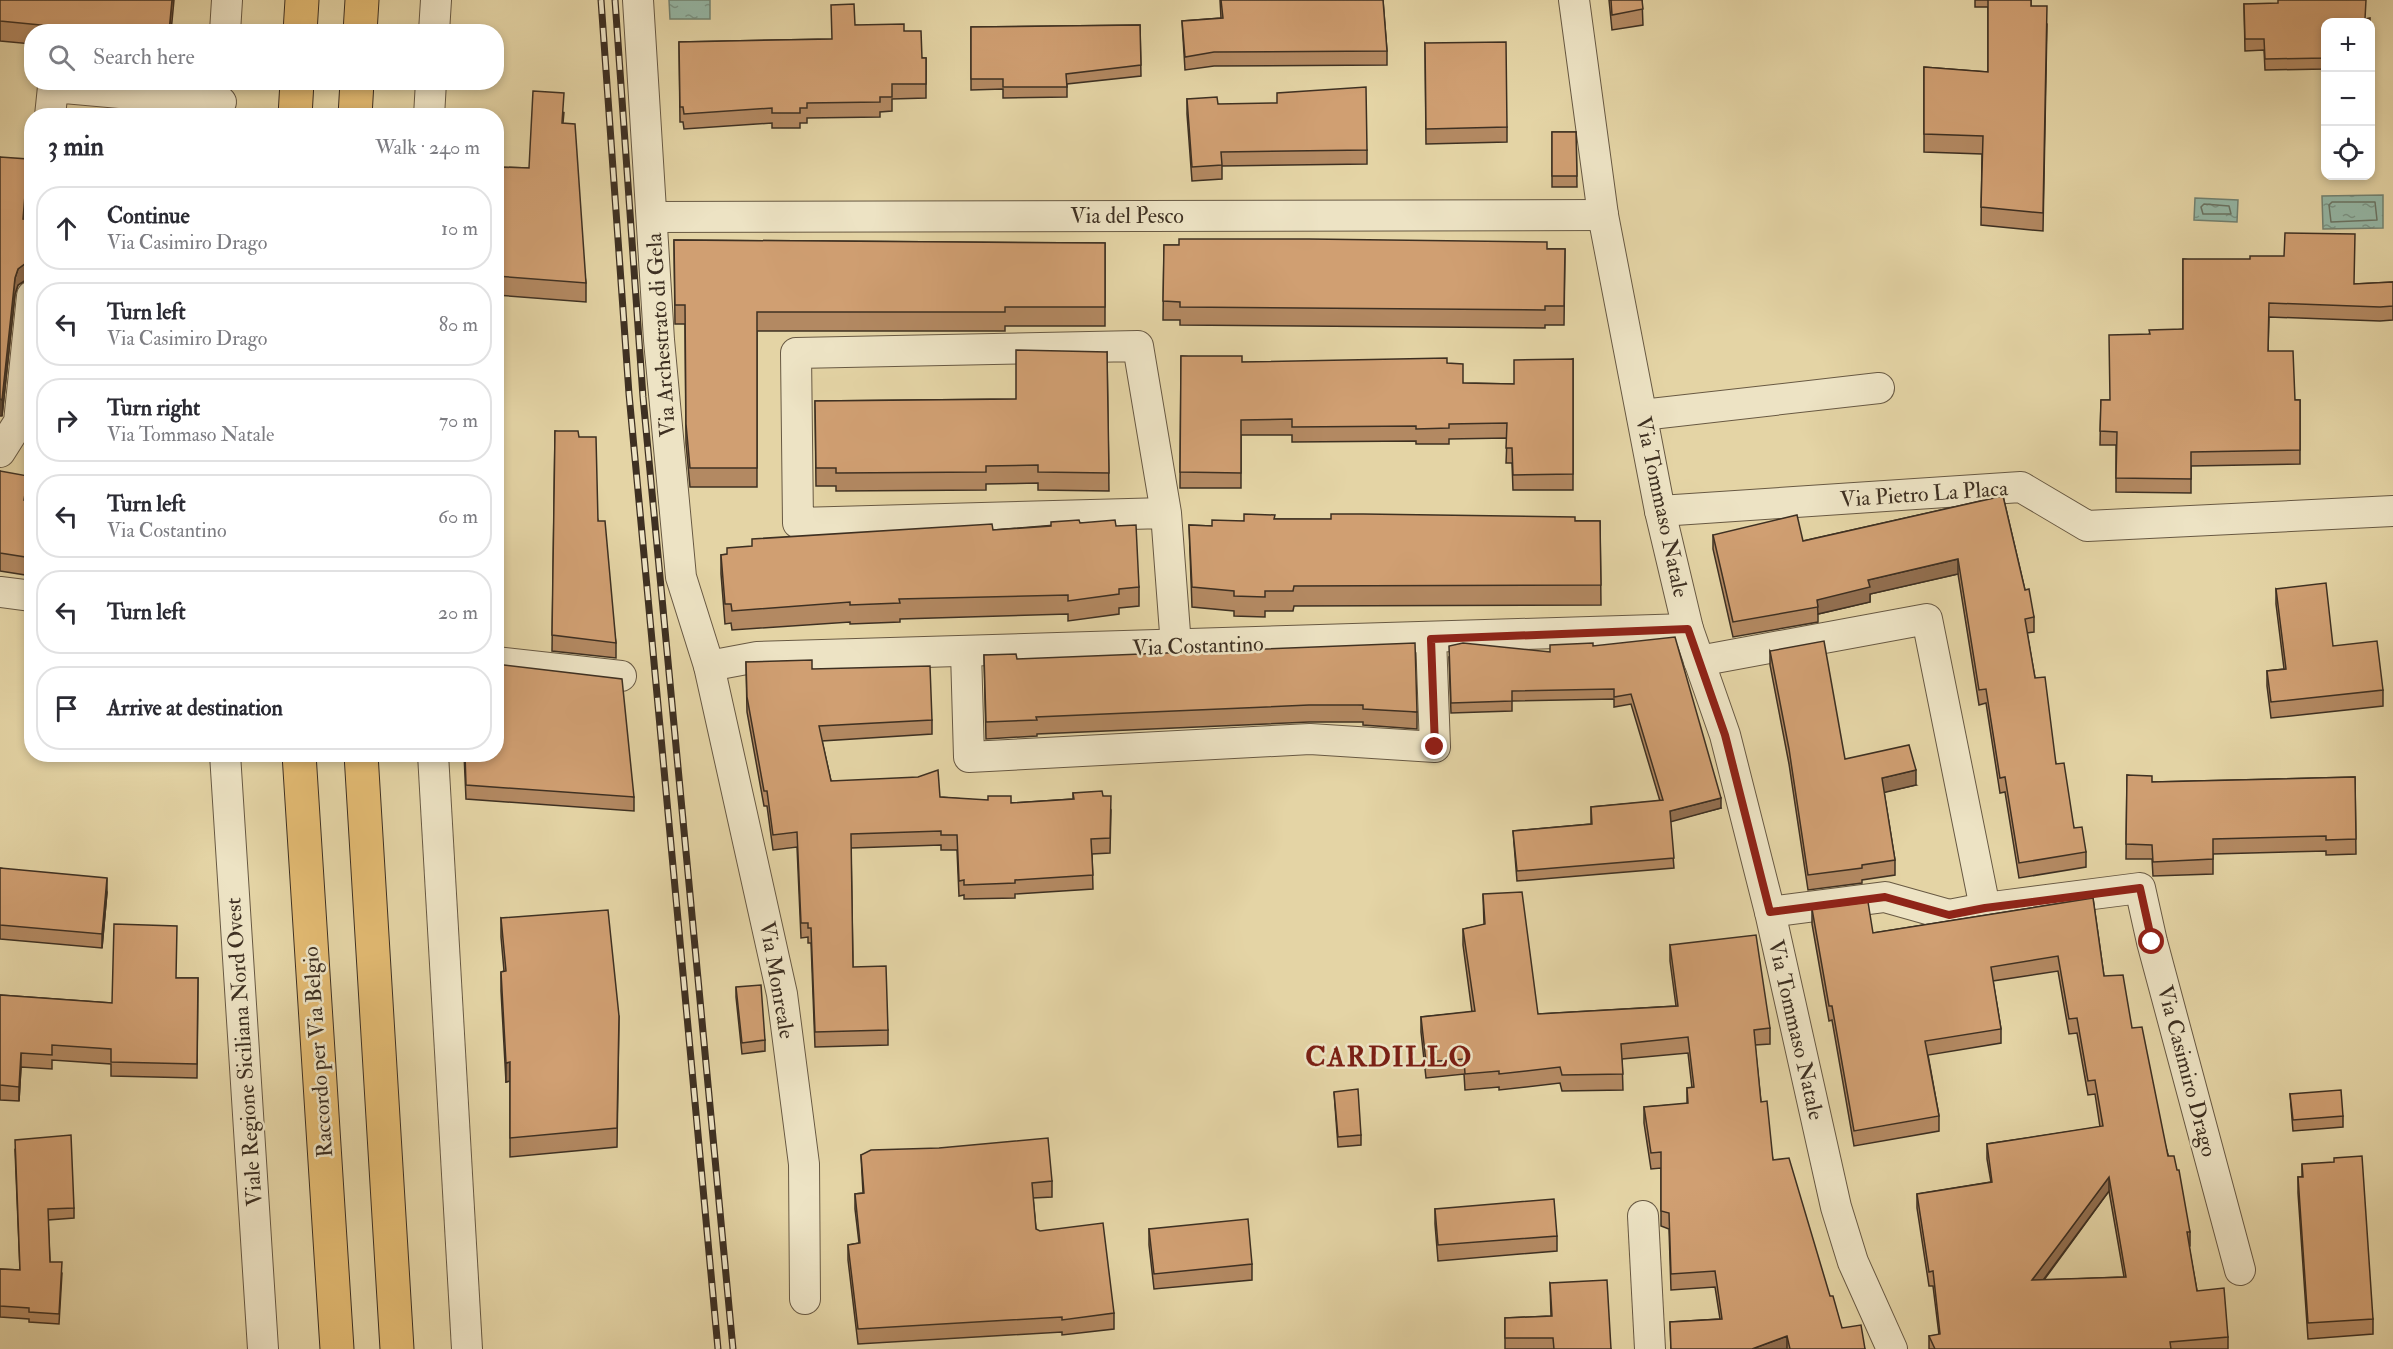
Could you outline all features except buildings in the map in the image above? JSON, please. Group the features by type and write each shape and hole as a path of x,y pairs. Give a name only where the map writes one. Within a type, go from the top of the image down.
{"highway":[{"path":"300,24 302,0"},
{"path":"360,24 362,0"},
{"path":"296,108 297,90"},
{"path":"355,108 357,90"},
{"name":"Raccordo per Via Belgio","path":"299,762 337,1349"},
{"path":"361,762 397,1349"}],"street":[{"path":"226,24 227,0"},
{"path":"434,24 436,0"},
{"name":"Via Archestrato di Gela","path":"638,0 659,340 681,577 709,666"},
{"name":"Via Tommaso Natale","path":"1574,0 1603,215 1660,511 1688,629 1725,735 1770,912 1836,1207 1853,1262 1893,1349"},
{"path":"429,108 431,90"},
{"path":"51,101 221,100"},
{"name":"Via del Pesco","path":"652,217 1603,215"},
{"path":"1166,513 798,523 795,353 1138,346 1166,513 1176,646"},
{"path":"0,453 19,422 24,374"},
{"path":"1642,415 1879,388"},
{"name":"Via Pietro La Placa","path":"1660,511 2021,487 2087,526 2393,511"},
{"path":"0,592 24,595"},
{"path":"1699,661 1927,619 1985,908"},
{"name":"Via Costantino","path":"709,666 757,657 1431,639 1688,629"},
{"path":"966,652 969,757 1310,739 1435,747 1431,639"},
{"path":"504,663 621,676"},
{"name":"Via Monreale","path":"709,666 782,994 804,1164 805,1299"},
{"name":"Viale Regione Siciliana Nord Ovest","path":"226,762 263,1349"},
{"path":"433,762 467,1349"},
{"name":"Via Casimiro Drago","path":"1770,912 1885,897 1949,915 1985,908 2140,888 2152,942 2241,1270"},
{"path":"1643,1216 1650,1349"}],"water":[{"path":"669,0 710,0 710,19 670,19"},
{"path":"2383,195 2383,228 2323,229 2322,196"},
{"path":"2195,198 2238,200 2237,222 2194,220"}],"railway":[{"path":"601,0 629,394 718,1349"},
{"path":"615,0 643,397 733,1349"}],"district":[{"name":"CARDILLO","path":"1389,1057"}],"route":[{"path":"1435,747 1431,639 1688,629 1725,735 1770,912 1885,897 1949,915 1985,908 2140,888 2152,942"}]}
